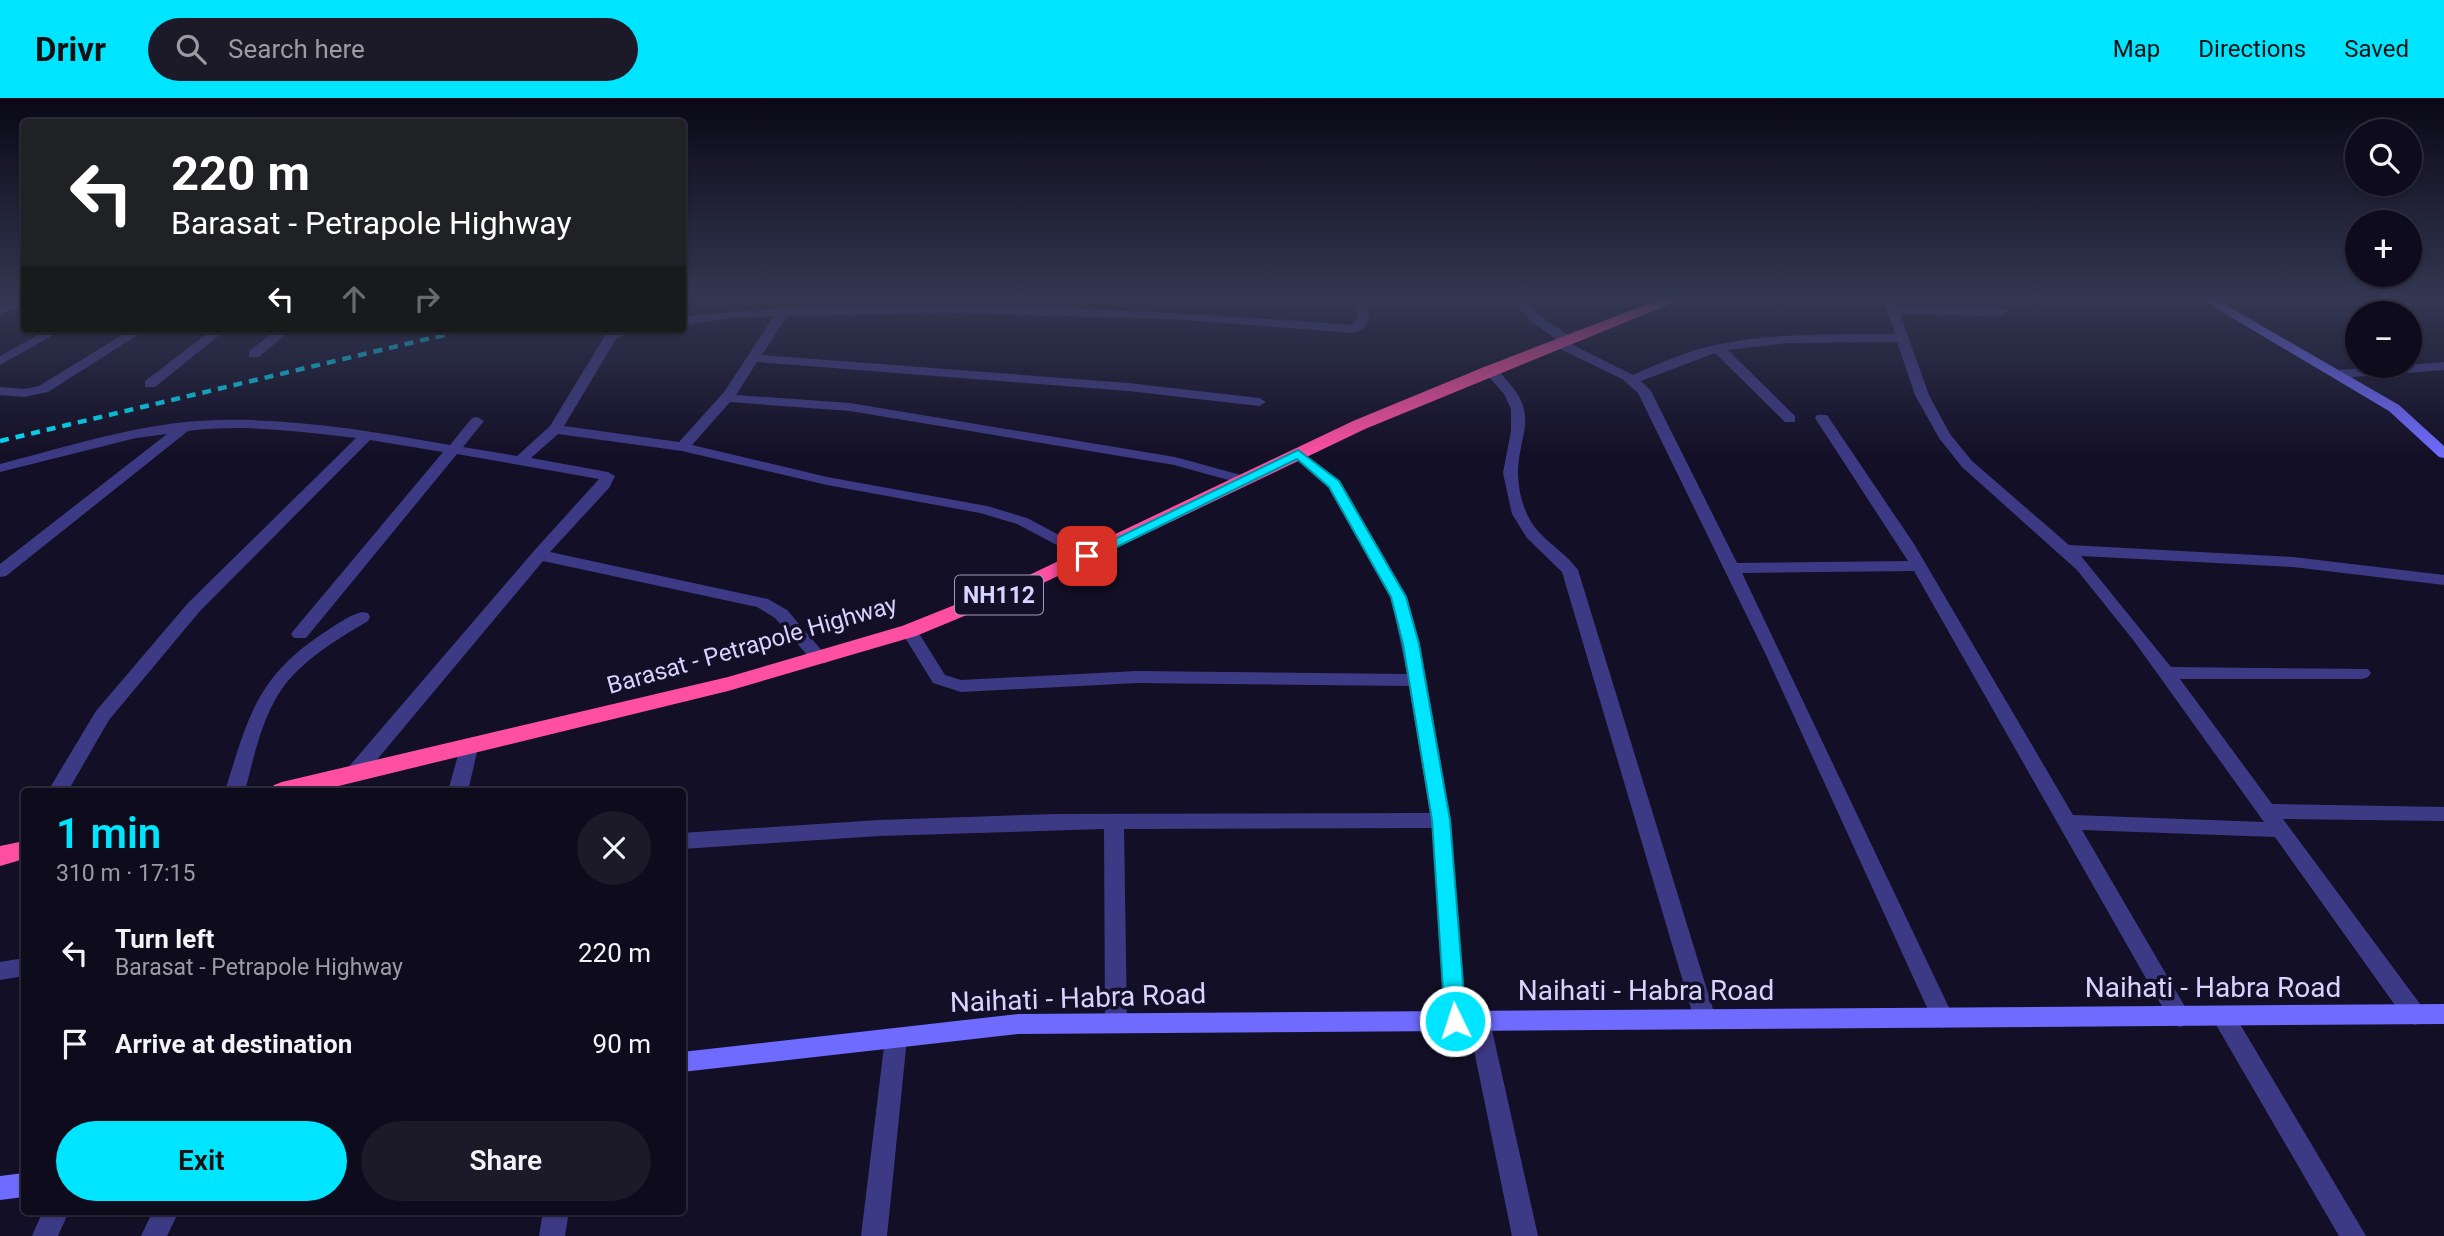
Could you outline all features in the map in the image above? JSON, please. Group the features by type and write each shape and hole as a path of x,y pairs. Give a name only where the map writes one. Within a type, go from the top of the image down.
{"highway":[{"name":"Barasat - Petrapole Highway","path":"295,788 469,748 820,659 909,631 1087,556 1359,425 1539,350"},
{"path":"0,856 21,851"}],"main road":[{"path":"2297,350 2394,408 2444,454"},
{"name":"Naihati - Habra Road","path":"686,1062 1018,1024 2444,1014"},
{"path":"0,1188 21,1185"}],"street":[{"path":"0,361 20,350"},
{"path":"0,391 24,393 43,389 107,350"},
{"path":"150,384 194,350"},
{"path":"254,354 259,350"},
{"path":"520,461 555,429 603,350"},
{"path":"682,447 726,398 758,350"},
{"path":"1579,350 1632,380 1644,391 1650,402 1776,655 1943,1018"},
{"path":"1632,380 1711,350"},
{"path":"1720,350 1790,419"},
{"path":"1907,350 1922,396 1944,435 1967,464 2083,566 2166,673 2415,1015"},
{"path":"753,358 1128,387 1259,402"},
{"path":"2340,374 2444,366"},
{"path":"1490,370 1509,389 1518,410 1519,429 1510,470 1514,498 1522,520 1543,547 1570,570 1705,1019"},
{"path":"726,398 850,407 1175,461 1243,480"},
{"path":"1822,418 1919,566 2180,1017"},
{"path":"300,634 477,421"},
{"path":"0,468 136,434 213,424 286,425 367,435 608,477 604,485 539,555 353,775"},
{"path":"0,572 185,427"},
{"path":"555,429 682,447 827,481 982,509 1022,521 1087,556"},
{"path":"59,788 102,716 194,607 367,435"},
{"path":"1298,454 1335,484 1399,597 1411,644 1441,820 1467,1021 1525,1236"},
{"path":"2066,550 2293,562 2444,580"},
{"path":"539,555 762,603 781,614 820,659"},
{"path":"1732,568 1919,566"},
{"path":"236,788 270,693 297,663 325,639 362,617"},
{"path":"909,631 939,679 961,686 1137,677 1416,680"},
{"path":"2166,673 2362,673"},
{"path":"459,788 469,748"},
{"path":"2267,811 2444,814"},
{"path":"686,841 879,828 1114,822 1441,820"},
{"path":"1114,822 1116,1023"},
{"path":"2068,822 2280,830"},
{"path":"0,971 21,968"},
{"path":"2223,1016 2353,1236"},
{"path":"874,1236 896,1038"},
{"path":"45,1236 54,1215"},
{"path":"154,1236 164,1215"},
{"path":"552,1236 555,1215"}],"railway":[{"path":"0,441 381,350"}],"route":[{"path":"1087,556 1298,454 1335,484 1399,597 1411,644 1441,820 1455,1021"}]}
